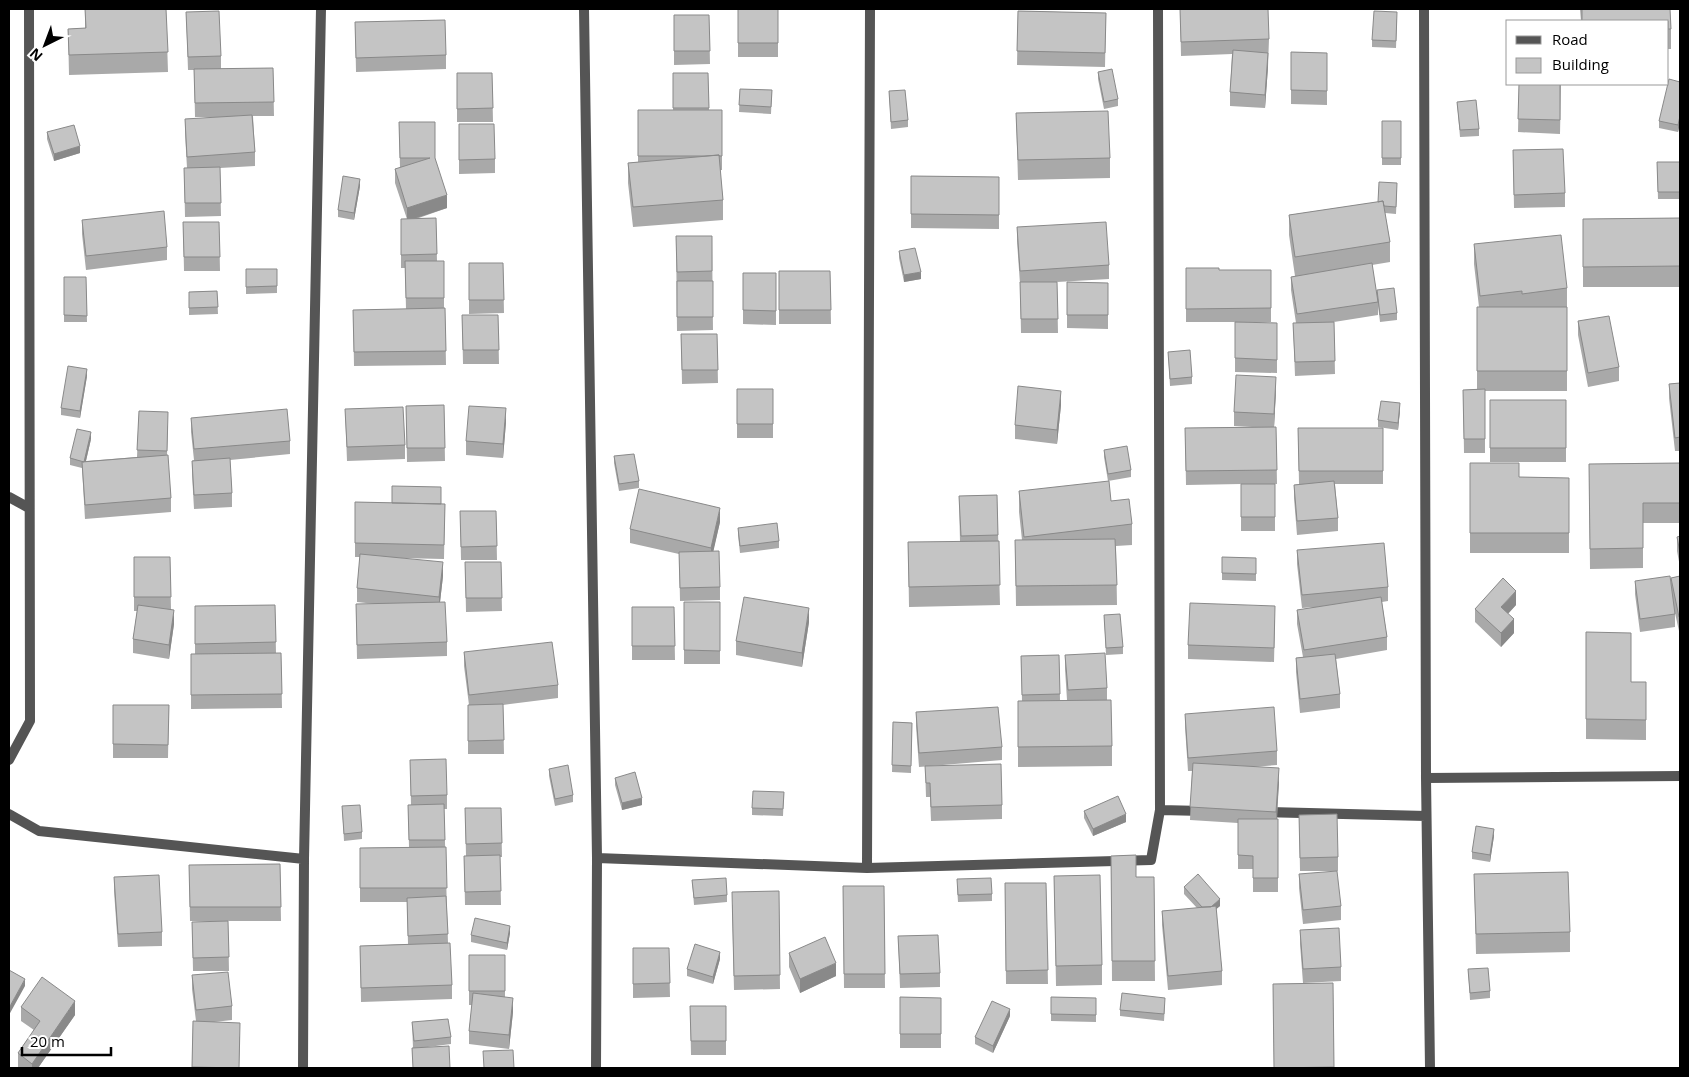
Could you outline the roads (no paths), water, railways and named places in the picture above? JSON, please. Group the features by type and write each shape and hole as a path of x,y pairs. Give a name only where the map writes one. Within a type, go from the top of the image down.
{"street":[{"path":"9,760 30,721 29,9"},
{"path":"303,1068 304,859 320,9"},
{"path":"584,9 597,858 596,1068"},
{"path":"867,868 870,9"},
{"path":"597,858 867,868 1151,860 1160,810 1158,9"},
{"path":"1424,9 1426,816 1430,1068"},
{"path":"9,497 29,508"},
{"path":"1426,778 1680,776"},
{"path":"1160,810 1209,811"},
{"path":"1258,812 1426,816"},
{"path":"9,814 39,831 304,859"}]}
